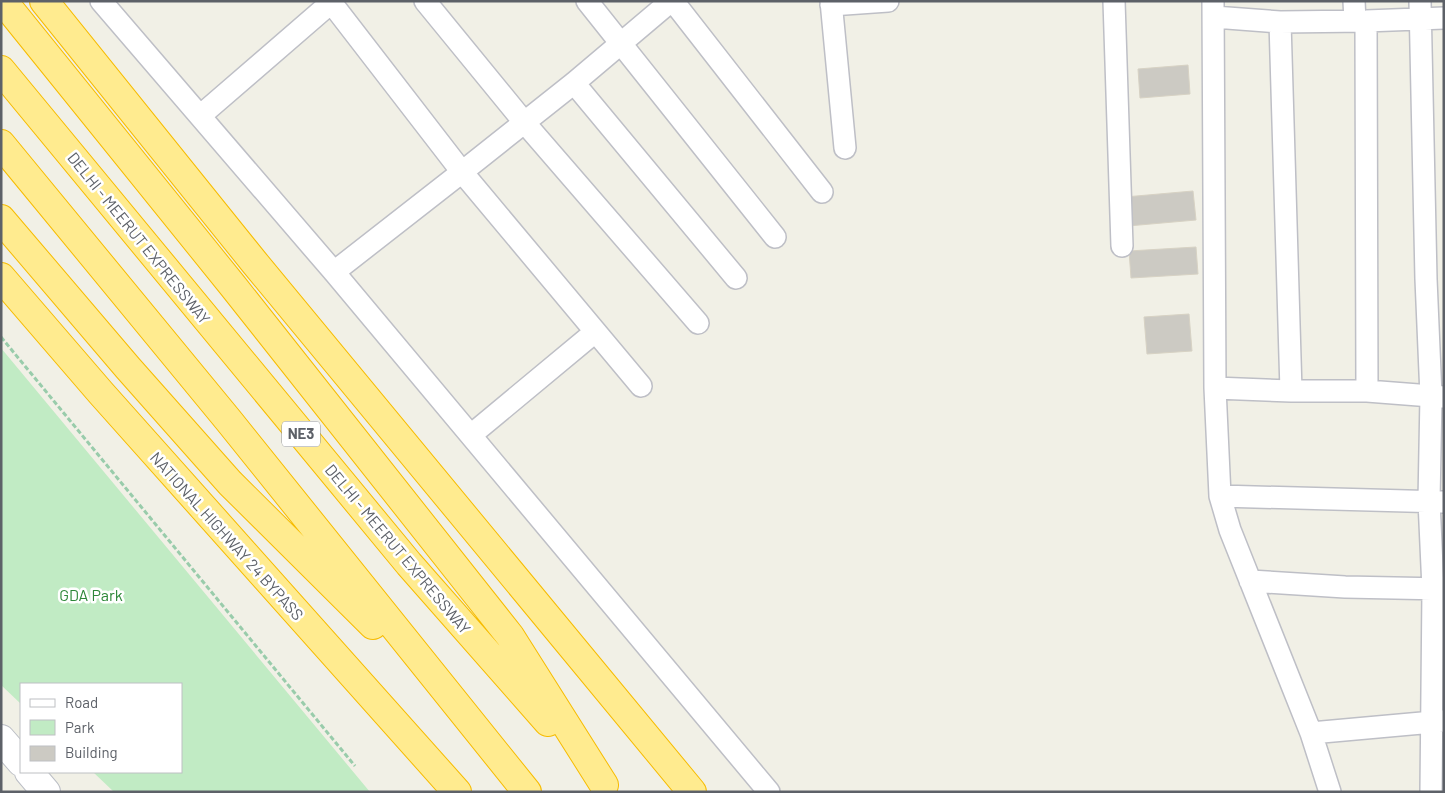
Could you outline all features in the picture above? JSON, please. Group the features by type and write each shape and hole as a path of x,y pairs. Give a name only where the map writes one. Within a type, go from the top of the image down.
{"highway":[{"path":"3,1 510,636 606,788"},
{"path":"44,1 254,262 692,792"},
{"path":"53,64 77,43"},
{"name":"DELHI - MEERUT EXPRESSWAY","path":"1,70 409,564 606,788"},
{"path":"1,144 229,421 527,792"},
{"path":"1,219 128,368 230,483 468,720"},
{"name":"NATIONAL HIGHWAY 24 BYPASS","path":"1,277 107,400 450,787"}],"street":[{"path":"101,1 334,272 769,792"},
{"path":"425,1 524,122 698,323"},
{"path":"587,1 775,237"},
{"path":"334,272 574,83 672,1 822,192"},
{"path":"844,148 831,3 888,1"},
{"path":"1114,1 1122,246"},
{"path":"200,116 331,2 462,172 641,386"},
{"path":"1330,792 1311,733 1230,530 1220,496 1216,388 1213,9 1280,22 1420,10 1444,18"},
{"path":"1420,10 1426,279 1437,396 1438,722 1431,792"},
{"path":"1358,15 1367,391"},
{"path":"1280,22 1291,391"},
{"path":"574,83 736,278"},
{"path":"471,436 595,332"},
{"path":"1216,388 1291,391 1367,391 1437,396"},
{"path":"1220,496 1437,501"},
{"path":"1250,582 1438,589"},
{"path":"1311,733 1438,722"},
{"path":"1,739 20,761"},
{"path":"30,773 46,792"}],"path":[{"path":"1,337 355,766"}],"green space":[{"name":"GDA Park","path":"1,348 370,792 114,792 94,773 182,773 182,683 20,683 20,703 1,685"}],"building":[{"path":"1188,65 1190,94 1140,98 1138,69"},
{"path":"1193,191 1196,220 1128,226 1125,197"},
{"path":"1196,247 1198,274 1131,278 1129,251"},
{"path":"1189,314 1192,351 1147,354 1144,317"}]}
